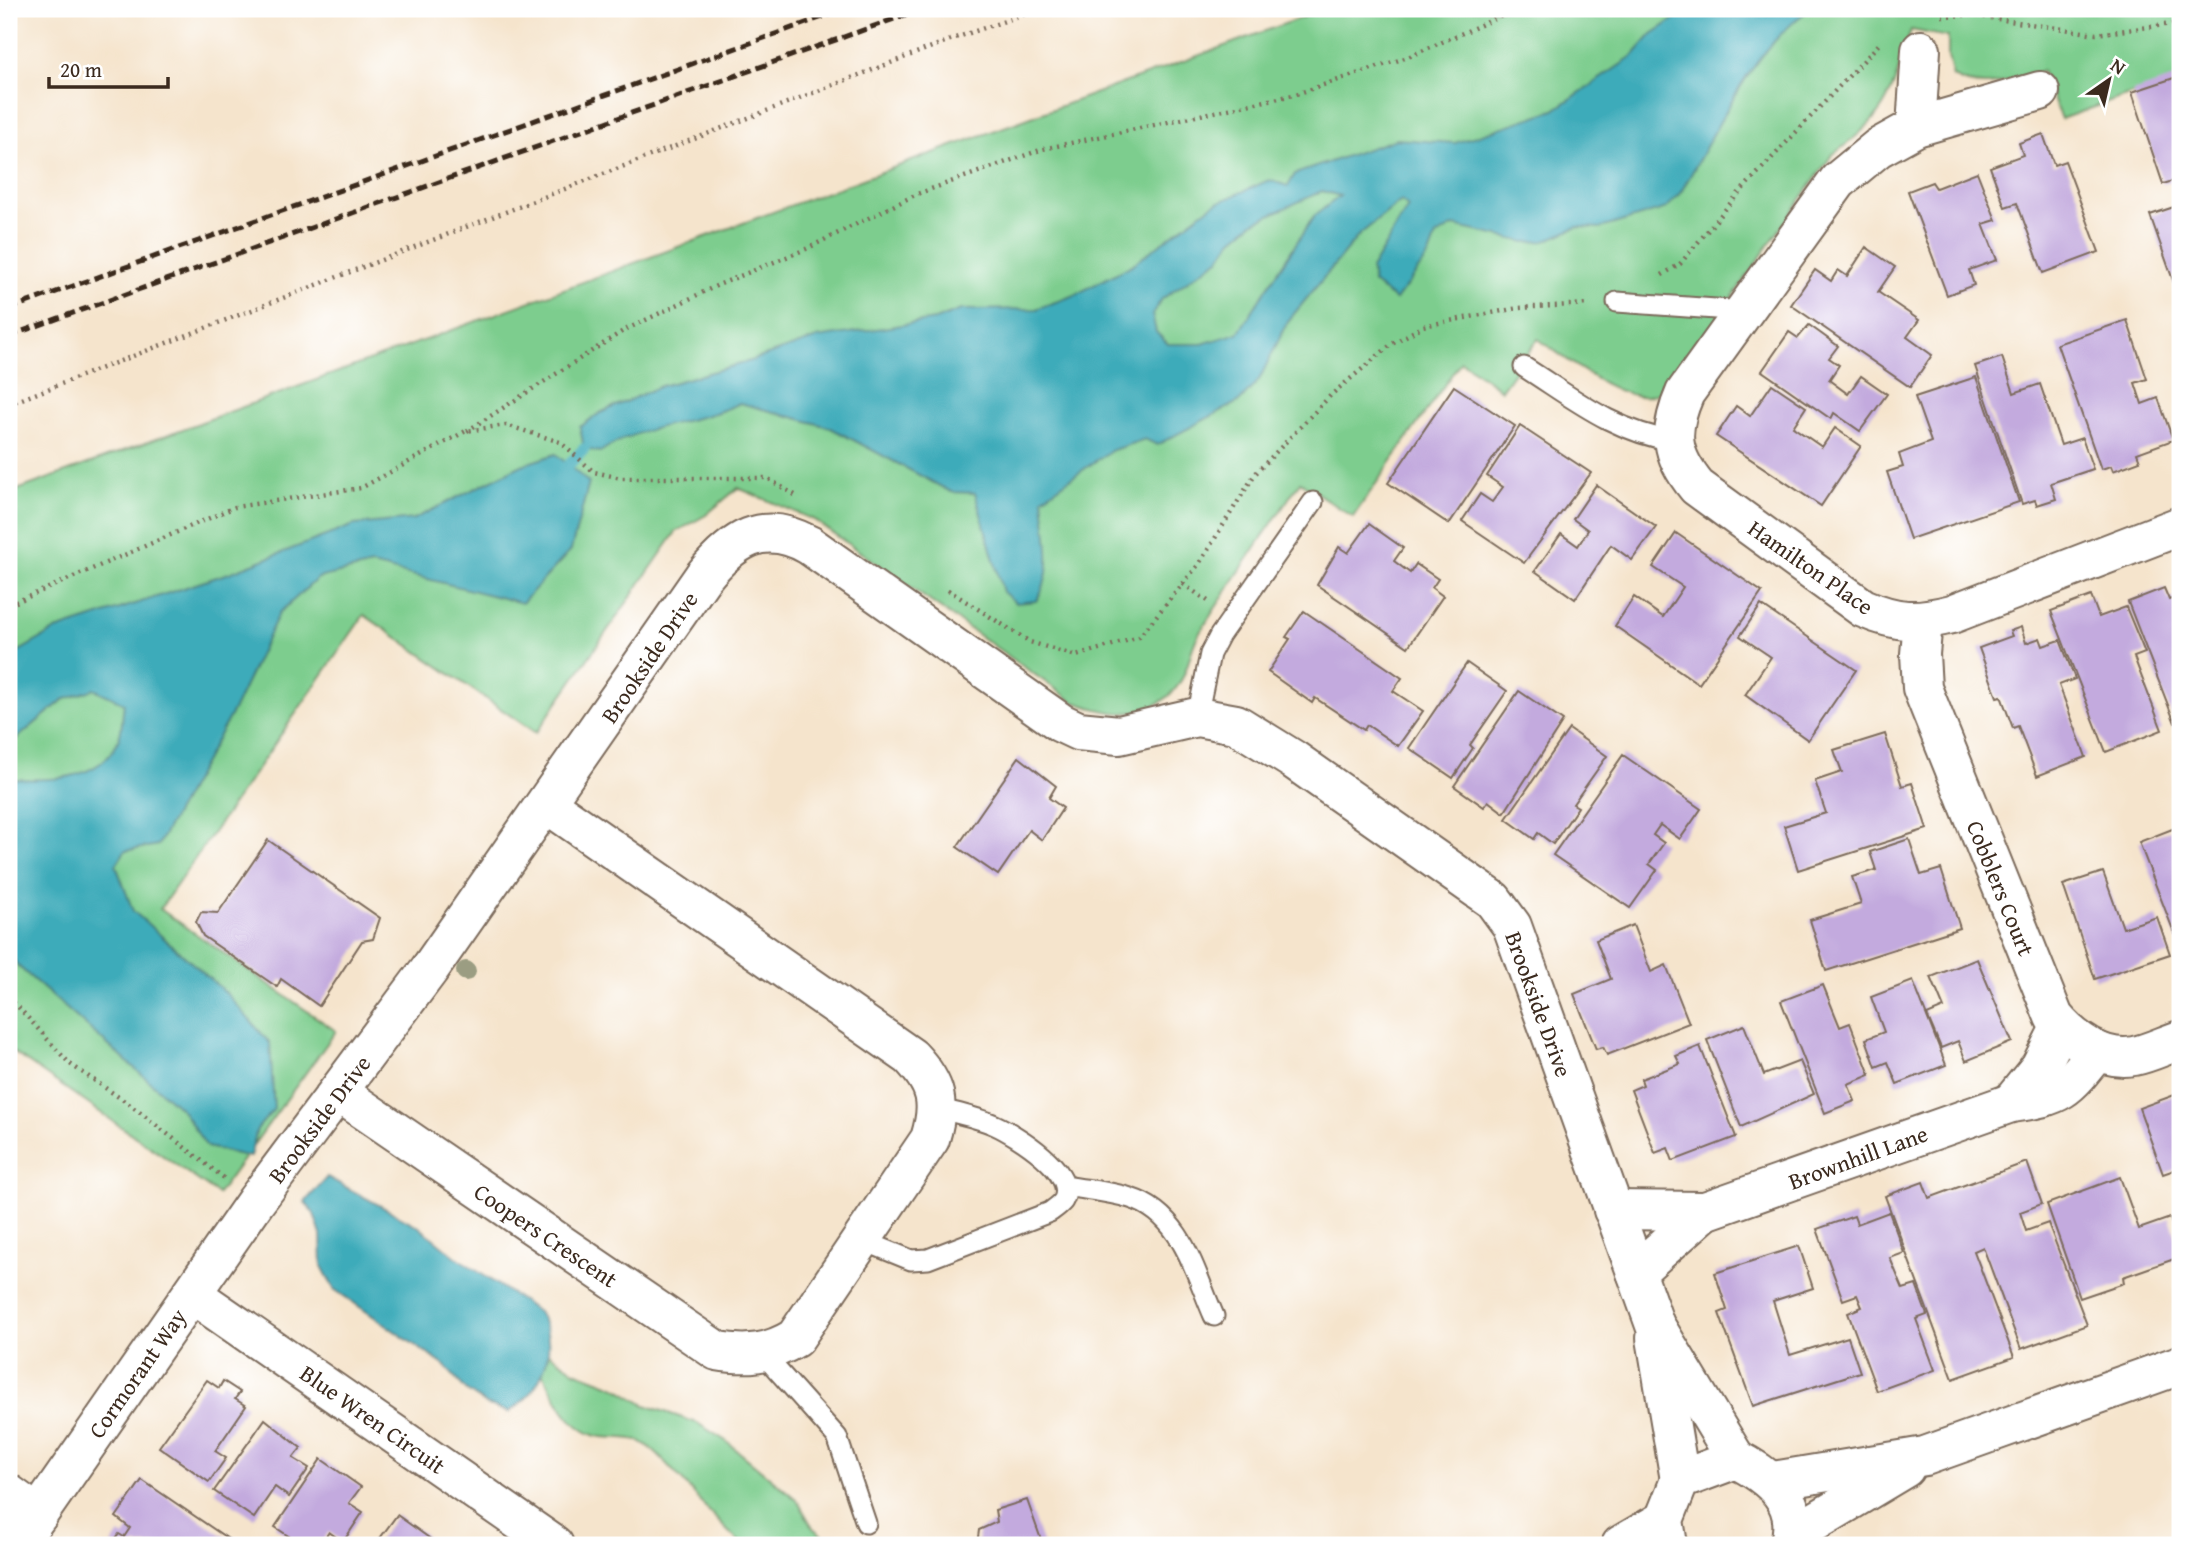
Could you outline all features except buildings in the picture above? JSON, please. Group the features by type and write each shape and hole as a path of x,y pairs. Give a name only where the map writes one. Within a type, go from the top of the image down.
{"street":[{"path":"1916,33 1916,127"},
{"path":"1673,441 1677,411 1685,393 1838,181 1878,149 1916,127 2040,91"},
{"name":"Hamilton Place","path":"1673,441 1681,467 1697,487 1863,608 1892,620 1923,621 1952,614 2180,526"},
{"name":"Brookside Drive","path":"256,1201 547,804 704,577 727,549 758,534 780,534 809,545 1061,723 1077,731 1119,735 1197,717 1236,724 1451,868 1502,910 1512,926 1655,1325 1680,1480"},
{"name":"Cobblers Court","path":"1923,621 1920,654 1922,688 2053,1017 2061,1026 2097,1051 2132,1057 2180,1040"},
{"name":"Coopers Crescent","path":"338,1092 717,1351 741,1355 762,1353 795,1338 930,1139 936,1094 927,1074 911,1057 547,804"},
{"path":"2011,1103 2040,1068 2061,1026"},
{"name":"Brownhill Lane","path":"1613,1210 1705,1211 2011,1103 2052,1097 2076,1078 2097,1051"},
{"name":"Cormorant Way","path":"21,1518 192,1294 256,1201"},
{"name":"Brownhill Lane","path":"1636,1272 1705,1211"},
{"name":"Blue Wren Circuit","path":"192,1294 554,1545"},
{"name":"Brookside Drive","path":"1655,1325 1736,1459"},
{"path":"1773,1481 1925,1456 2180,1365"},
{"path":"1791,1540 1925,1456"},
{"path":"1621,1545 1666,1533 1680,1480 1736,1459 1773,1481 1783,1493 1792,1516 1791,1540"}],"lane":[{"path":"1617,302 1744,311"},
{"path":"1524,367 1608,422 1641,435 1673,441"},
{"path":"1197,717 1210,654 1220,635 1313,502"},
{"path":"862,1240 911,1260 928,1259 1050,1212 1063,1201 1066,1186 1057,1170 1019,1138 993,1124 936,1108"},
{"path":"1066,1186 1129,1198 1164,1215 1176,1229 1214,1316"},
{"path":"762,1353 837,1437 866,1523"}],"path":[{"path":"9,404 955,38 1040,9"},
{"path":"9,606 235,507 361,488 466,432 623,331 718,285 806,249 916,194 1042,149 1293,95 1408,57 1517,9"},
{"path":"937,584 1030,642 1076,656 1139,637 1199,564 1255,474 1332,394 1392,344 1423,326 1518,308 1617,302 1679,264 1830,93 1916,33 1971,15 2096,34 2180,23"},
{"path":"466,432 506,425 561,442 594,472 621,478 767,478 800,499"},
{"path":"1183,584 1211,604"},
{"path":"9,997 70,1063 129,1104 196,1158 256,1201"}],"green space":[{"path":"1325,9 2180,9 2180,77 2061,119 2042,71 1998,84 1964,82 1953,77 1948,57 1948,37 1911,30 1886,102 1866,127 1832,155 1675,379 1665,388 1645,396 1613,388 1538,339 1501,390 1461,361 1353,517 1300,482 1199,634 1179,683 1165,699 1143,710 1131,713 1109,712 1074,702 814,520 738,488 706,515 676,532 536,733 364,615 160,909 336,1031 218,1194 9,1049 9,493"},
{"path":"549,1353 575,1371 614,1386 645,1405 697,1423 726,1441 797,1500 813,1528 835,1545 743,1545 718,1522 649,1447 632,1439 602,1437 581,1429 565,1412 542,1372"}],"water":[{"path":"1690,9 1810,9 1788,27 1752,69 1681,192 1667,208 1601,228 1577,227 1545,241 1525,242 1454,226 1436,236 1429,255 1396,300 1373,283 1371,269 1408,207 1401,201 1359,235 1288,321 1259,380 1240,401 1157,445 1145,439 1110,451 1043,498 1048,564 1046,577 1036,601 1016,603 1003,592 975,493 951,492 829,427 740,403 705,416 633,435 600,452 584,449 580,427 600,413 661,386 747,362 817,338 935,320 961,310 1036,309 1075,295 1132,265 1212,205 1269,180 1288,186 1295,174 1396,139 1455,143 1554,110 1632,57 1652,34","holes":["1322,191 1340,196 1314,216 1238,333 1202,344 1168,344 1156,332 1152,314 1162,299 1219,259 1232,240 1254,222"]},
{"path":"556,454 589,483 571,550 522,603 372,565 318,578 279,613 236,705 158,845 125,851 116,865 133,911 226,993 270,1043 274,1109 257,1129 250,1157 207,1147 182,1110 18,966 9,952 9,779 70,776 98,765 118,741 124,703 94,689 63,700 9,745 9,657 56,630 229,573 354,525 414,519 522,465"},
{"path":"327,1177 418,1226 455,1256 538,1312 545,1325 548,1354 538,1381 520,1404 508,1412 486,1404 467,1391 445,1366 334,1289 322,1266 321,1235 314,1214 305,1202"}],"waterway":[{"path":"569,465 584,449"}],"railway":[{"path":"9,309 845,9"},
{"path":"9,336 922,9"}]}
